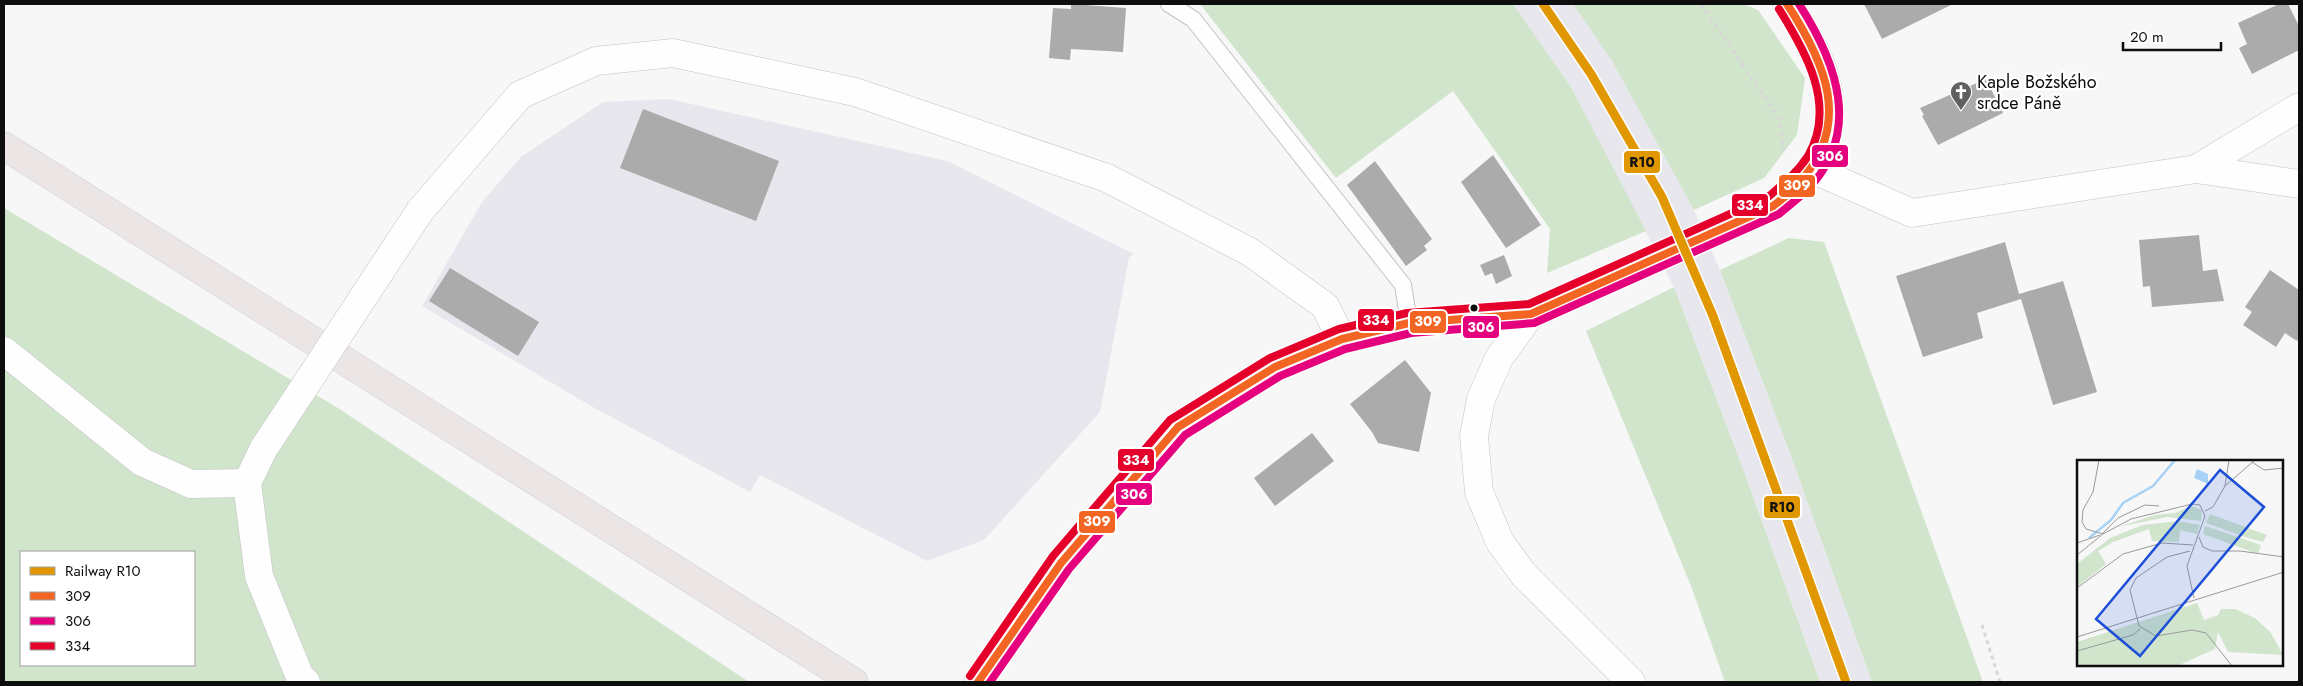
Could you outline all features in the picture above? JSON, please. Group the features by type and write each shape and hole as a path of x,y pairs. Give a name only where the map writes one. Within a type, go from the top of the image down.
{"main road":[{"path":"4,146 854,682"}],"street":[{"path":"978,682 1061,563 1178,427 1275,366 1342,339 1409,322 1531,314 1559,303 1782,200 1812,169 1823,152 1829,131 1830,106 1826,79 1811,43 1802,24 1787,4"},
{"path":"306,682 300,677 259,576 246,483 264,448 420,211 520,95 596,61 673,53 855,92 1107,178 1250,252 1325,306 1342,339"},
{"path":"2196,169 2299,107"},
{"path":"1812,169 1912,214 2196,169 2299,184"},
{"path":"1531,314 1499,358 1481,399 1474,436 1479,492 1500,542 1524,575 1631,682"},
{"path":"4,350 142,462 191,484 246,483"}],"lane":[{"path":"1169,4 1193,19 1404,285 1409,322"}],"path":[{"path":"1700,4 1779,118 1782,200"},
{"path":"1982,625 2000,682"}],"shaded area":[{"path":"1513,4 1573,4 1612,61 1694,210 1720,270 1790,453 1872,682 1820,682 1743,469 1674,287 1571,87"},
{"path":"669,99 947,161 1134,254 1129,258 1100,412 984,540 927,561 760,475 750,492 591,406 422,306 482,202 521,157 603,102"}],"green space":[{"path":"1200,4 1513,4 1571,87 1646,231 1547,273 1550,229 1453,91 1336,178"},
{"path":"1573,4 1743,4 1758,10 1805,78 1797,135 1764,178 1694,210 1612,61"},
{"path":"4,208 338,408 749,682 4,682"},
{"path":"1789,238 1824,242 1983,682 1872,682 1790,453 1720,270"},
{"path":"1674,287 1743,469 1820,682 1725,682 1691,586 1586,331"}],"building":[{"path":"1071,4 1126,8 1123,52 1071,49 1070,60 1049,58 1053,8 1071,9"},
{"path":"1864,4 1953,4 1882,39"},
{"path":"2279,4 2288,4 2299,26 2299,50 2252,74 2239,48 2247,44 2238,23"},
{"name":"Kaple Božského srdce Páně","path":"1986,79 2003,113 1938,145 1922,116 1924,115 1920,108"},
{"path":"643,109 779,161 756,221 620,168"},
{"path":"1493,155 1541,225 1506,248 1461,182"},
{"path":"1375,161 1432,239 1424,246 1427,250 1406,266 1347,185"},
{"path":"2199,235 2203,271 2217,269 2224,301 2152,307 2150,286 2143,287 2139,240"},
{"path":"2005,242 2019,294 2063,281 2097,392 2053,405 2021,299 1977,313 1983,338 1923,357 1896,276"},
{"path":"1504,255 1512,276 1496,284 1492,273 1485,276 1480,265"},
{"path":"450,268 539,322 518,356 429,301"},
{"path":"2270,270 2299,290 2299,337 2297,341 2285,333 2276,347 2243,325 2252,312 2245,307"},
{"path":"1405,360 1431,393 1419,452 1378,443 1372,432 1350,404"},
{"path":"1312,433 1334,461 1275,506 1254,478"}],"rail line":[{"name":"R10","path":"1543,4 1591,74 1662,197 1713,316 1846,682"}],"transit line":[{"name":"309","path":"978,682 1061,563 1178,427 1275,367 1342,339 1409,323 1531,314 1773,206 1787,195 1816,161 1825,138 1829,116 1828,93 1822,71 1801,26 1787,4"},
{"name":"306","path":"990,682 1069,569 1185,435 1280,376 1345,349 1411,333 1534,323 1779,214 1796,200 1824,169 1834,146 1839,122 1838,98 1833,74 1813,27 1799,4"},
{"name":"334","path":"970,676 1053,556 1170,420 1270,358 1339,329 1407,313 1529,304 1768,197 1794,173 1808,156 1816,137 1820,118 1819,99 1808,61 1779,9"}],"place":[{"name":"Kaple Božského srdce Páně","path":"1961,111"}]}
